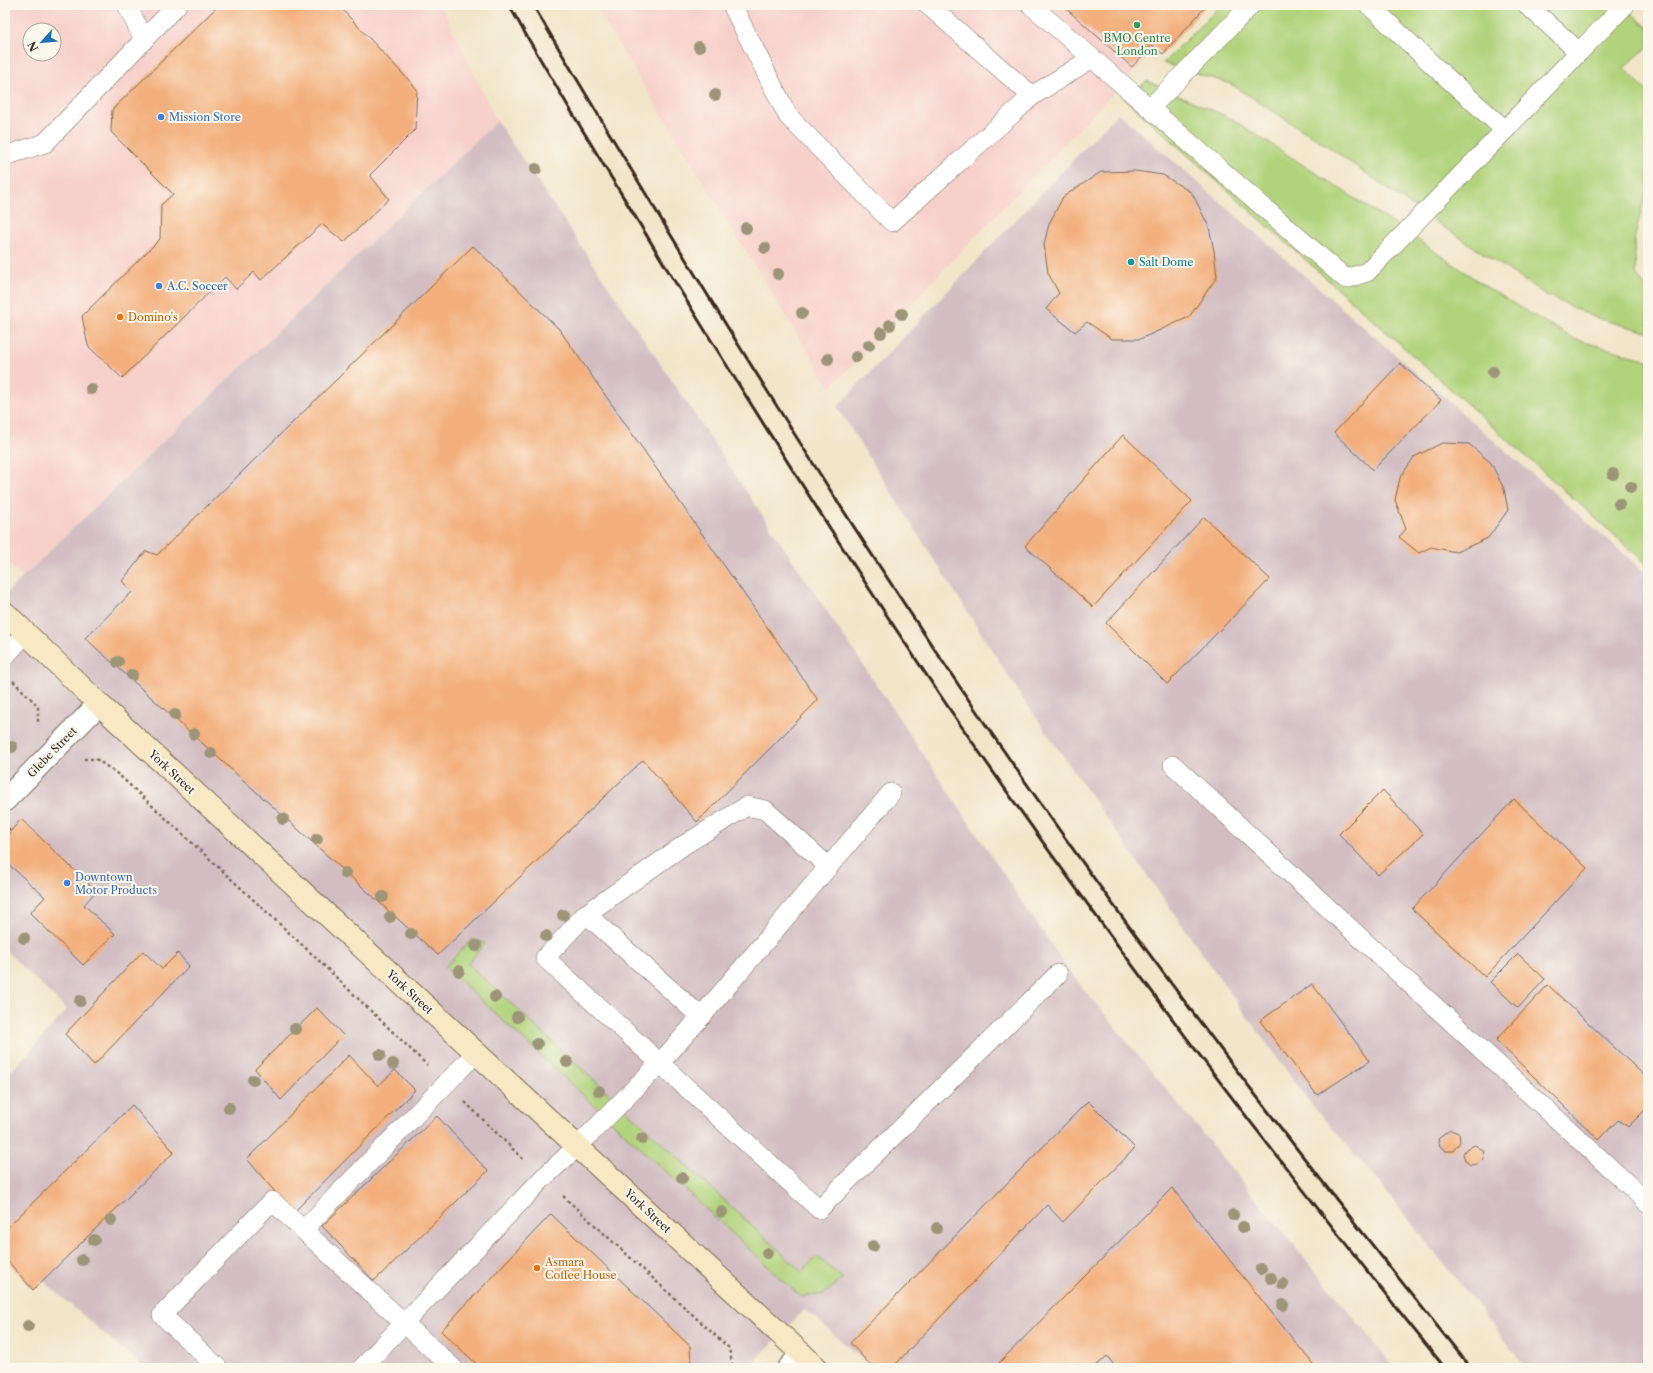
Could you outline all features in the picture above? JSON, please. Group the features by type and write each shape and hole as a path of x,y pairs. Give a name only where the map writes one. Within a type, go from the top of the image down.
{"main road":[{"name":"York Street","path":"5,613 99,704 476,1054 578,1146 803,1363"}],"street":[{"name":"Glebe Street","path":"5,800 99,704"}],"lane":[{"path":"126,5 144,40"},
{"path":"5,156 45,143 177,5"},
{"path":"732,5 788,116 892,222 1032,96 1092,58"},
{"path":"928,5 1032,96"},
{"path":"1031,5 1346,279 1367,272 1625,5"},
{"path":"1150,108 1251,5"},
{"path":"1369,5 1505,130"},
{"path":"1527,5 1579,52"},
{"path":"5,656 26,633"},
{"path":"1173,765 1648,1204"},
{"path":"362,1368 543,1178 578,1146 659,1064 701,1017 891,792"},
{"path":"829,866 765,810 747,806 684,845 586,914 545,958 819,1209 1058,974"},
{"path":"586,914 701,1017"},
{"path":"303,1230 476,1054"},
{"path":"218,1368 162,1315 272,1201 453,1368"}],"path":[{"path":"11,678 38,706 38,730"},
{"path":"79,760 96,759 119,775 307,949 543,1178 729,1348 733,1368"},
{"path":"5,835 14,822"}],"shaded area":[{"path":"5,5 441,5 497,121 22,577 5,560"},
{"path":"594,5 1198,5 830,388"},
{"path":"1118,113 1648,575 1648,1368 1527,1368 1380,1184 1312,1105 1245,1014 1023,699 837,407"},
{"path":"497,121 1069,971 1395,1368 872,1368 805,1309 748,1368 144,1368 5,1248 5,1078 67,1010 5,950 5,594"}],"green space":[{"path":"1221,5 1623,5 1648,28 1648,46 1624,68 1648,92 1648,190 1645,195 1634,241 1636,273 1648,292 1648,332 1596,318 1546,295 1415,208 1326,145 1231,84 1163,63"},
{"path":"1147,81 1232,119 1402,229 1494,292 1574,339 1648,360 1648,565 1125,99"},
{"path":"472,939 485,943 468,964 802,1272 817,1256 843,1279 824,1294 801,1297 445,967"}],"building":[{"path":"219,5 338,5 417,89 415,130 370,175 389,199 344,242 322,224 261,280 254,272 236,289 225,277 122,378 88,346 82,316 160,239 161,205 173,194 111,132 112,110"},
{"name":"BMO Centre London","path":"1062,5 1207,5 1163,54 1152,45 1132,67"},
{"name":"Salt Dome","path":"1135,171 1163,175 1192,193 1209,227 1217,277 1189,317 1140,339 1112,339 1087,322 1075,332 1046,309 1059,293 1048,273 1044,244 1049,224 1063,197 1101,172"},
{"path":"473,246 559,329 818,700 697,822 643,760 438,955 85,638 132,592 122,581 146,551 157,555"},
{"path":"1400,363 1441,400 1373,470 1334,433"},
{"path":"1123,435 1192,501 1093,607 1025,546"},
{"path":"1442,443 1469,444 1491,463 1504,489 1508,510 1488,538 1456,552 1431,547 1419,553 1399,537 1406,529 1395,500 1400,478 1414,457"},
{"path":"1204,517 1270,579 1167,684 1106,623"},
{"path":"1383,790 1423,834 1378,875 1339,834"},
{"path":"1514,799 1587,868 1485,977 1412,909"},
{"path":"21,819 96,891 84,905 115,934 83,965 30,913 45,897 5,861 5,838"},
{"path":"143,951 162,969 178,953 189,966 94,1065 65,1034"},
{"path":"1518,954 1545,979 1518,1008 1490,982"},
{"path":"1312,984 1370,1061 1317,1095 1260,1021"},
{"path":"1548,985 1648,1079 1648,1107 1628,1127 1618,1120 1599,1140 1496,1040"},
{"path":"317,1008 343,1035 281,1100 255,1069"},
{"path":"349,1055 378,1086 395,1070 415,1090 293,1213 247,1159"},
{"path":"1088,1101 1135,1148 1063,1222 1047,1205 892,1368 873,1368 850,1343"},
{"path":"132,1105 174,1152 33,1290 5,1258 5,1230"},
{"path":"437,1116 488,1171 374,1281 322,1226"},
{"path":"1450,1130 1459,1133 1460,1142 1453,1151 1446,1151 1440,1146 1438,1139"},
{"path":"1475,1145 1483,1150 1484,1159 1479,1164 1470,1165 1465,1160 1463,1154 1466,1149"},
{"path":"1172,1188 1316,1368 1116,1368 1107,1356 1094,1368 994,1368"},
{"path":"551,1214 690,1346 691,1368 481,1368 441,1331"}],"railway":[{"path":"509,5 547,71 737,382 844,551 955,717 1072,884 1133,966 1255,1128 1445,1368"},
{"path":"533,5 637,180 744,354 853,526 966,696 1087,868 1211,1037 1340,1204 1471,1368"}],"place":[{"name":"BMO Centre London","path":"1137,25"},
{"name":"Mission Store","path":"161,117"},
{"name":"Salt Dome","path":"1131,262"},
{"name":"A.C. Soccer","path":"159,286"},
{"name":"Domino's","path":"120,317"},
{"name":"Downtown Motor Products","path":"67,883"},
{"name":"Asmara Coffee House","path":"537,1268"}]}
